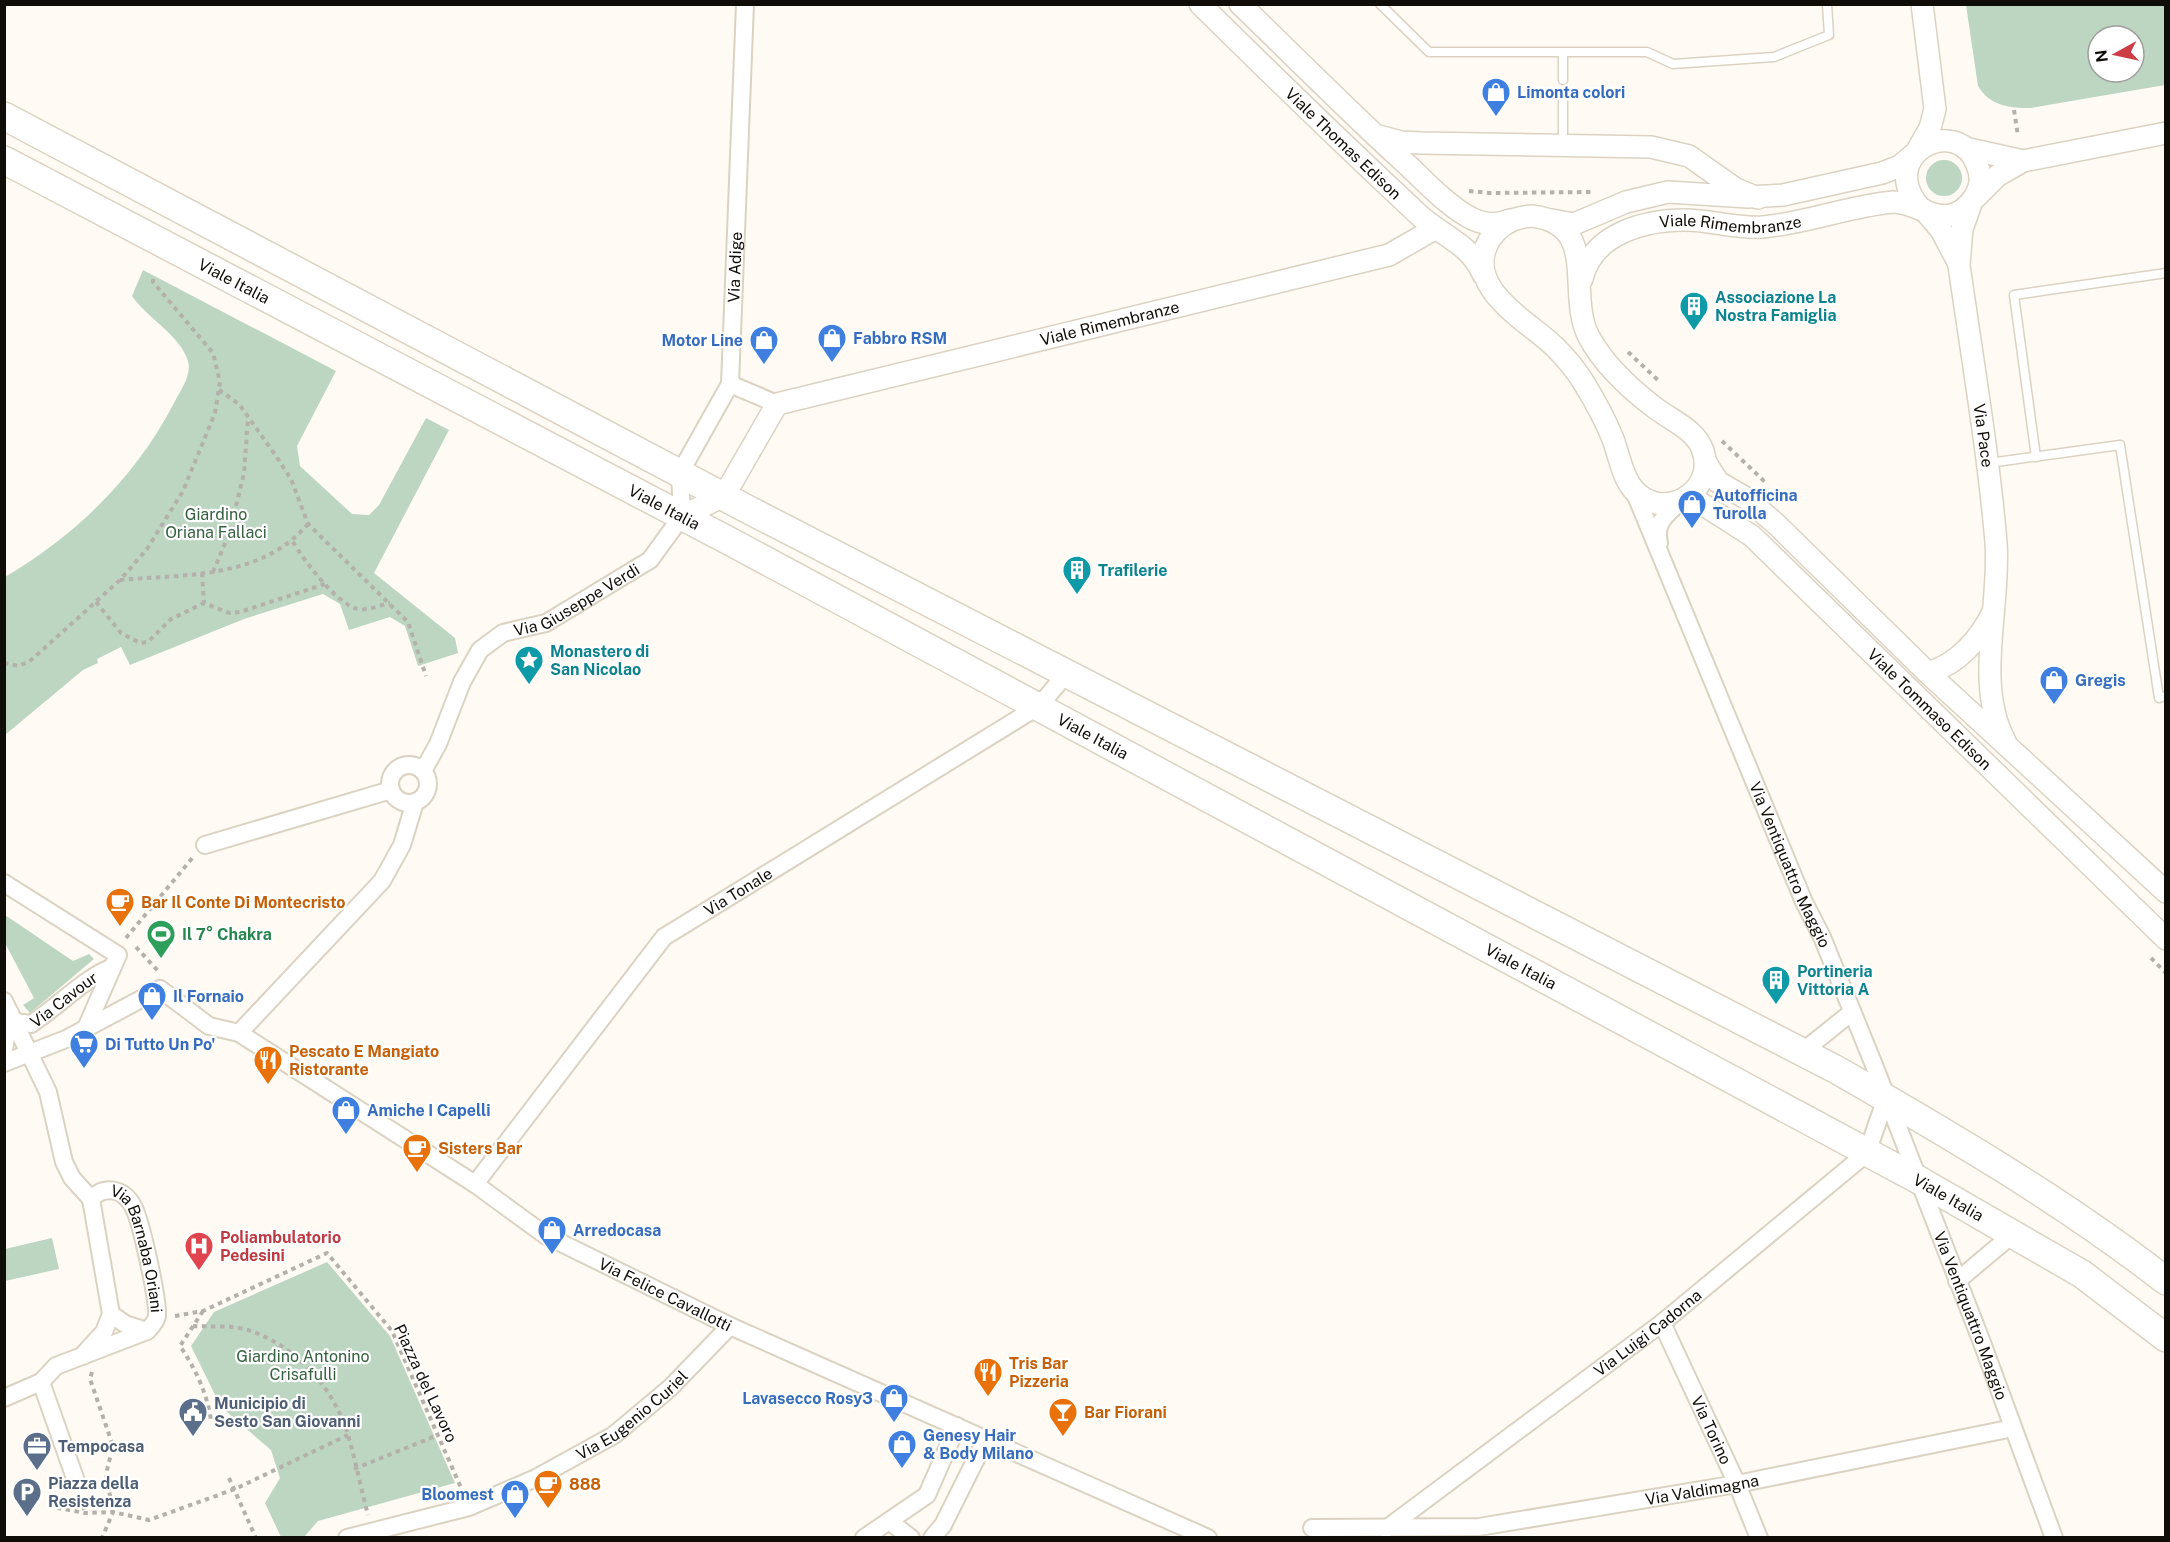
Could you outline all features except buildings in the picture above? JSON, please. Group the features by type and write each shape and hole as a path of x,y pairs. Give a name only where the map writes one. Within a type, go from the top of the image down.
{"main road":[{"path":"4,116 724,496 1802,1052 1886,1098 2103,1232 2166,1281"},
{"name":"Viale Italia","path":"4,160 1039,706 1917,1179 2082,1274 2166,1338"}],"street":[{"name":"Via Adige","path":"680,473 730,384 745,4"},
{"name":"Viale Thomas Edison","path":"1200,4 1418,214 1466,247 1478,262 1493,294 1557,348 1583,381 1604,417 1634,491"},
{"name":"Viale Thomas Edison","path":"1240,4 1375,135 1467,216 1497,224 1532,216 1549,219"},
{"path":"1922,4 1935,96 1930,128 1907,167 1906,183 1911,197 1923,209 1938,215 1951,215 1963,210 1997,176 2023,161 2166,133"},
{"path":"1935,96 1952,132 1975,159 1980,172 1980,185 1973,200"},
{"path":"1375,135 1401,142 1651,147 1689,156 1736,189 1758,198"},
{"path":"1915,153 1928,144 1950,141 1964,147 2023,161"},
{"name":"Viale Rimembranze","path":"1549,219 1574,224 1639,197 1686,192 1758,198 1882,173 1906,162 1915,153"},
{"path":"1686,192 1689,156"},
{"name":"Via Pace","path":"1973,200 1962,229 1959,265 1996,544 1991,695 1997,724 2013,752"},
{"name":"Viale Rimembranze","path":"1578,297 1589,259 1613,237 1634,228 1686,220 1761,227 1893,202 1910,203 1923,209"},
{"name":"Via Pace","path":"1923,209 1941,230 1959,265"},
{"path":"1485,278 1483,260 1488,243 1499,228 1514,219"},
{"path":"1549,219 1565,230 1575,245 1579,263 1578,297"},
{"name":"Viale Rimembranze","path":"777,404 1389,255 1436,228"},
{"name":"Viale Tommaso Edison","path":"1578,297 1585,330 1609,365 1654,407 1695,436 1705,461 1718,482 1746,498 1776,524 1928,673 2166,892"},
{"path":"680,473 682,516 724,496 777,404 730,384"},
{"path":"1680,502 1698,488 1705,470 1705,461"},
{"name":"Viale Tommaso Edison","path":"1634,491 1657,504 1699,502 1752,536 2166,939"},
{"name":"Via Ventiquattro Maggio","path":"1634,491 1806,907 1822,937 1852,1011 2054,1538"},
{"name":"Via Ventiquattro Maggio","path":"1665,564 1656,531 1660,522 1680,502"},
{"name":"Via Giuseppe Verdi","path":"239,1033 382,881 402,845 415,802 427,789 423,771 438,744 462,682 480,650 503,633 546,623 650,560 682,516"},
{"path":"1928,673 1951,664 1962,654 1982,631 1995,609"},
{"name":"Via Tonale","path":"475,1184 664,937 1039,706 1067,673"},
{"path":"415,802 403,802 391,790 391,777 399,768 412,766 423,771"},
{"path":"205,844 391,790"},
{"path":"4,883 114,962 86,1028"},
{"name":"Via Cavour","path":"10,1012 31,1024 57,1008 114,962"},
{"name":"Via Felice Cavallotti","path":"165,993 208,1026 239,1033 475,1184 545,1235 730,1326 1208,1538"},
{"name":"Via Cavour","path":"4,1063 165,993"},
{"path":"1802,1052 1852,1011"},
{"path":"4,1050 10,1012"},
{"name":"Via Barnaba Oriani","path":"10,1012 48,1092 64,1162 72,1178 91,1199 111,1314 104,1332 89,1354"},
{"path":"1867,1153 1886,1098"},
{"name":"Via Luigi Cadorna","path":"1374,1538 1662,1323 1867,1153"},
{"name":"Via Barnaba Oriani","path":"91,1199 99,1191 109,1189 123,1194 133,1206 157,1301 152,1325"},
{"path":"1957,1281 2013,1234"},
{"name":"Via Barnaba Oriani","path":"111,1314 125,1324 152,1325"},
{"name":"Via Torino","path":"1662,1323 1737,1484 1759,1538"},
{"name":"Via Barnaba Oriani","path":"4,1398 41,1382 56,1366 89,1354 152,1325"},
{"name":"Via Eugenio Curiel","path":"347,1538 470,1507 536,1478 614,1435 670,1388 730,1326"},
{"path":"41,1382 76,1481"},
{"path":"864,1538 927,1495 957,1426"},
{"name":"Via Valdimagna","path":"1312,1528 1388,1527 1481,1532 1737,1484 2013,1428"},
{"path":"932,1538 943,1526 986,1438"},
{"path":"889,1521 912,1538"}],"lane":[{"path":"1380,4 1429,52 1647,52 1673,64 1774,57 1829,35 1827,4"},
{"path":"1563,53 1563,80"},
{"path":"1563,101 1563,146"},
{"path":"2036,457 2014,295 2166,273"},
{"path":"1986,464 2120,446 2159,698 2166,696"}],"path":[{"path":"2014,110 2018,136"},
{"path":"1464,190 1490,193 1595,191"},
{"path":"4,663 18,666 28,662 120,580 153,541 183,491 215,413 219,390 218,367 213,353 153,282 153,274"},
{"path":"1624,348 1667,389"},
{"path":"219,390 239,404 291,479 308,524 402,613 412,629 426,676"},
{"path":"236,506 244,473 248,416"},
{"path":"1720,438 1763,480 1757,486"},
{"path":"120,580 213,572 261,559 292,542 308,524"},
{"path":"213,572 229,534"},
{"path":"292,542 308,567 325,584 358,609 391,602"},
{"path":"202,573 204,603"},
{"path":"96,602 121,633 140,643 148,642 171,619 204,603 230,613 240,612 325,584"},
{"path":"114,962 127,938 205,844"},
{"path":"127,938 177,990 165,993"},
{"path":"2151,958 2166,973"},
{"name":"Piazza del Lavoro","path":"152,1325 203,1311 327,1253 392,1332 470,1507"},
{"path":"203,1311 180,1346 193,1365 208,1404 211,1420"},
{"path":"193,1326 246,1329 276,1341 310,1369 335,1405 348,1435 354,1468 372,1530"},
{"path":"89,1354 90,1379 113,1446 106,1474 113,1512 102,1538"},
{"path":"48,1506 85,1513 113,1512 149,1520 235,1489 348,1435"},
{"path":"354,1468 438,1435"},
{"path":"229,1478 256,1538"}],"green space":[{"path":"1966,5 2165,5 2165,85 2031,108 1994,102 1978,86"},
{"path":"1944,160 1956,166 1962,178 1956,190 1944,196 1932,190 1926,178 1932,166"},
{"name":"Giardino Oriana Fallaci","path":"143,270 336,371 297,446 300,466 352,514 369,515 379,505 426,418 449,430 374,573 455,638 458,653 418,666 405,626 390,617 349,630 340,604 323,594 244,619 130,665 121,647 97,659 98,663 83,670 5,735 5,577 56,543 102,502 141,456 187,377 188,361 178,343 132,296"},
{"path":"5,915 73,961 89,954 94,959 30,1013 23,1005 34,998 5,943"},
{"path":"52,1238 59,1269 5,1281 5,1249"},
{"name":"Giardino Antonino Crisafulli","path":"327,1262 390,1336 455,1483 318,1521 304,1537 281,1537 265,1503 280,1478 271,1450 221,1407 191,1346 214,1312"}],"place":[{"name":"Limonta colori","path":"1496,118"},
{"name":"Associazione La Nostra Famiglia","path":"1694,332"},
{"name":"Fabbro RSM","path":"832,364"},
{"name":"Motor Line","path":"764,366"},
{"name":"Autofficina Turolla","path":"1692,530"},
{"name":"Trafilerie","path":"1077,596"},
{"name":"Monastero di San Nicolao","path":"529,686"},
{"name":"Gregis","path":"2054,706"},
{"name":"Bar Il Conte Di Montecristo","path":"120,928"},
{"name":"Il 7° Chakra","path":"161,960"},
{"name":"Portineria Vittoria A","path":"1776,1006"},
{"name":"Il Fornaio","path":"152,1022"},
{"name":"Di Tutto Un Po'","path":"84,1070"},
{"name":"Pescato E Mangiato Ristorante","path":"268,1086"},
{"name":"Amiche I Capelli","path":"346,1136"},
{"name":"Sisters Bar","path":"417,1174"},
{"name":"Arredocasa","path":"552,1256"},
{"name":"Poliambulatorio Pedesini","path":"199,1272"},
{"name":"Tris Bar Pizzeria","path":"988,1398"},
{"name":"Lavasecco Rosy3","path":"894,1424"},
{"name":"Municipio di Sesto San Giovanni","path":"193,1438"},
{"name":"Bar Fiorani","path":"1063,1438"},
{"name":"Genesy Hair & Body Milano","path":"902,1470"},
{"name":"Tempocasa","path":"37,1472"},
{"name":"888","path":"548,1510"},
{"name":"Piazza della Resistenza","path":"27,1518"},
{"name":"Bloomest","path":"515,1520"}]}
